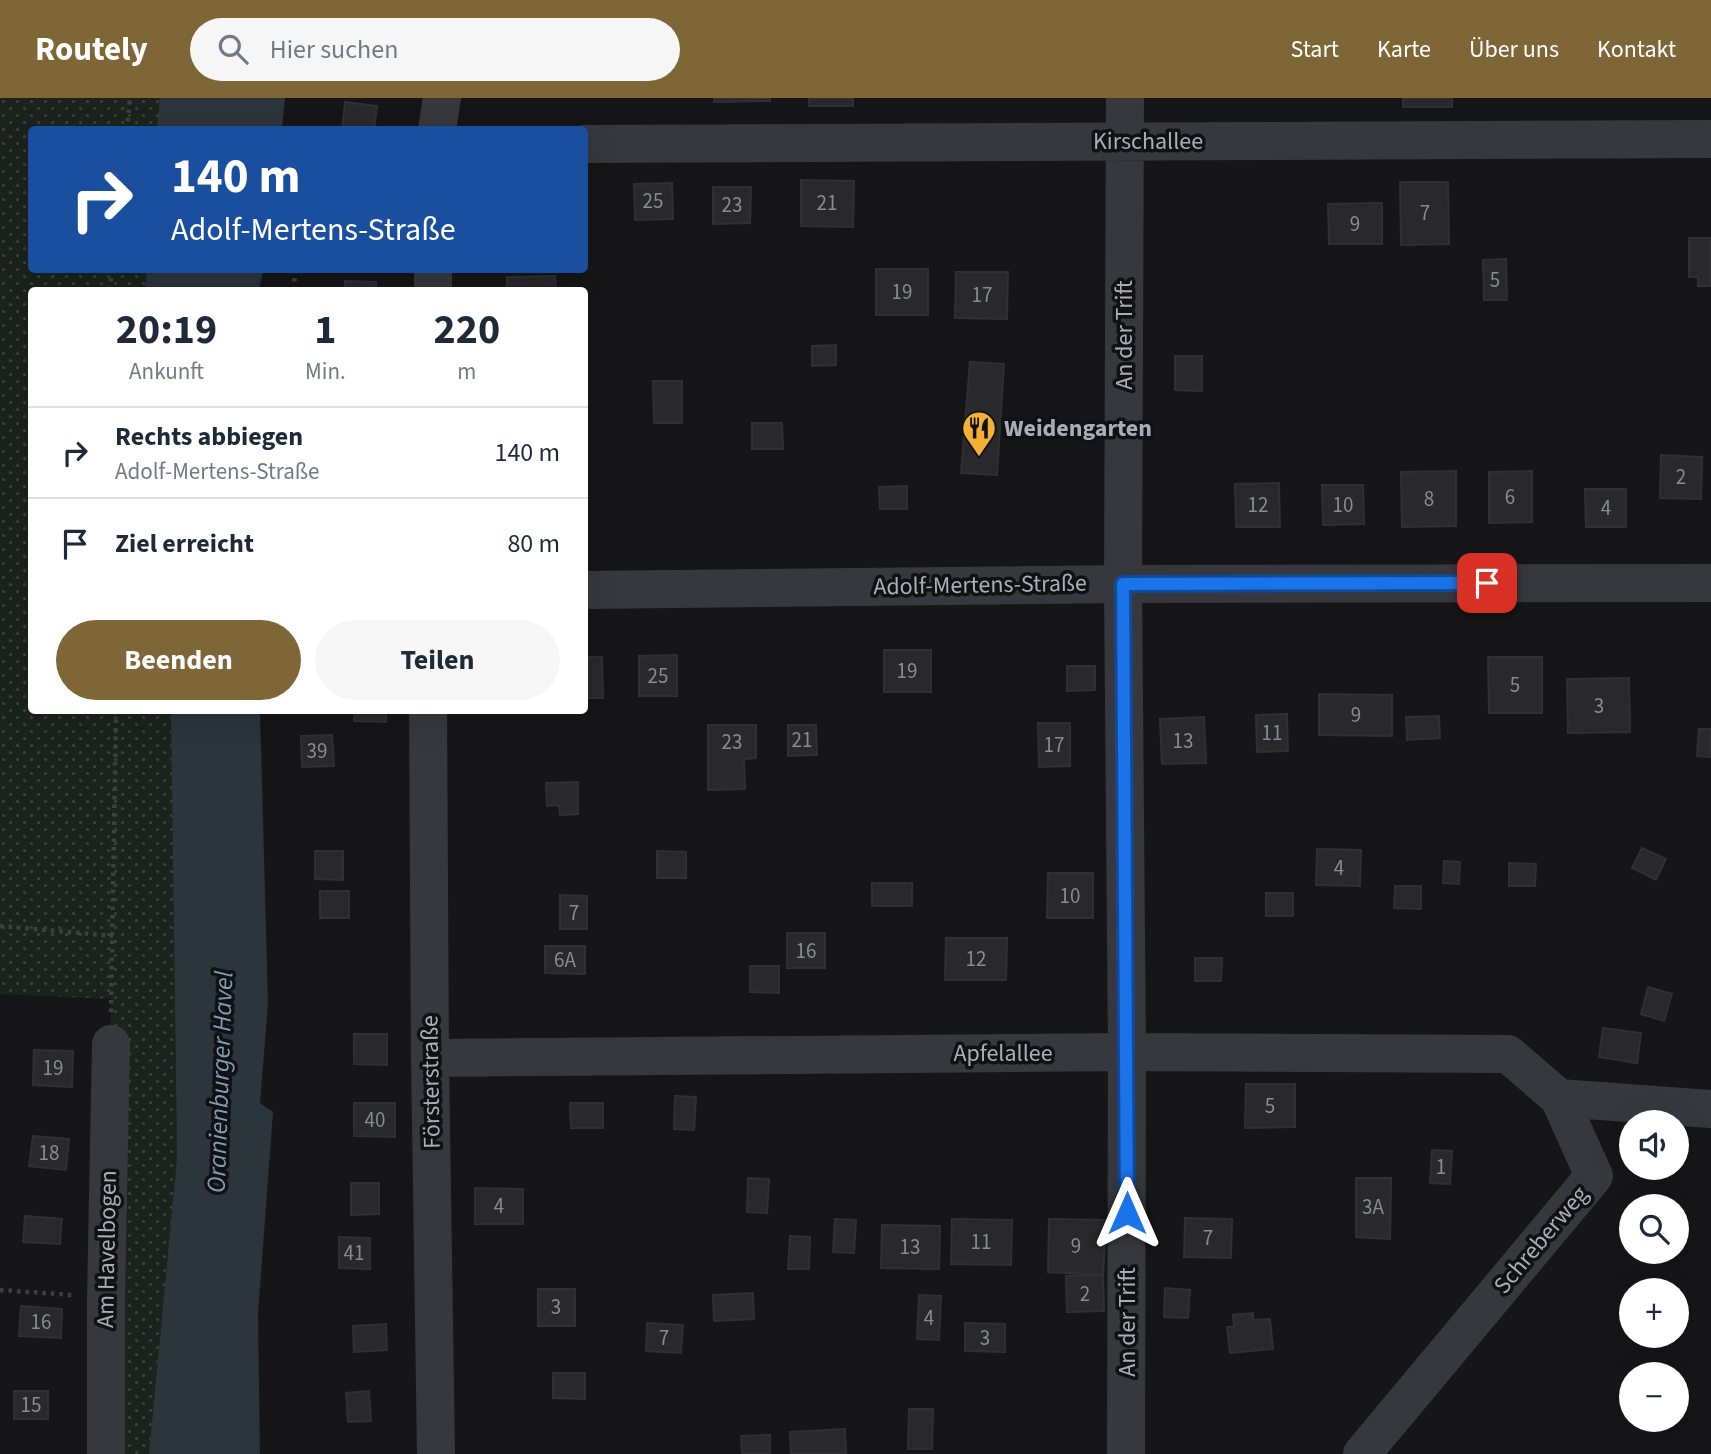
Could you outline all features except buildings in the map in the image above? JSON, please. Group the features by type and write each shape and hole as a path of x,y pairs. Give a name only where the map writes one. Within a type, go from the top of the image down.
{"street":[{"path":"438,126 442,98"},
{"name":"An der Trift","path":"1125,98 1123,584 1127,1052 1126,1454"},
{"name":"Kirschallee","path":"588,144 1711,139"},
{"name":"Adolf-Mertens-Straße","path":"588,590 1123,584 1711,583"},
{"name":"Försterstraße","path":"428,714 436,1454"},
{"name":"Am Havelbogen","path":"106,1454 111,1044"},
{"name":"Apfelallee","path":"430,1058 1127,1052 1508,1054 1559,1098"},
{"path":"1559,1098 1711,1109"},
{"name":"Schreberweg","path":"1362,1454 1594,1176 1559,1098"}],"path":[{"path":"127,126 130,98"},
{"path":"111,1044 116,714"},
{"path":"0,926 113,936"},
{"path":"0,1290 106,1298"}],"shaded area":[{"path":"0,98 169,98 166,126 28,126 28,273 151,273 149,287 28,287 28,714 171,714 177,1157 149,1454 106,1454 111,999 0,994"}],"water":[{"path":"160,98 285,98 282,126 157,126"},
{"path":"147,273 262,273 260,287 145,287"},
{"name":"Oranienburger Havel","path":"171,714 260,714 268,1004 260,1103 273,1112 258,1314 260,1454 149,1454 177,1157"}],"place":[{"name":"Weidengarten","path":"979,458"}],"route":[{"path":"1127,1213 1123,584 1487,583"}]}
